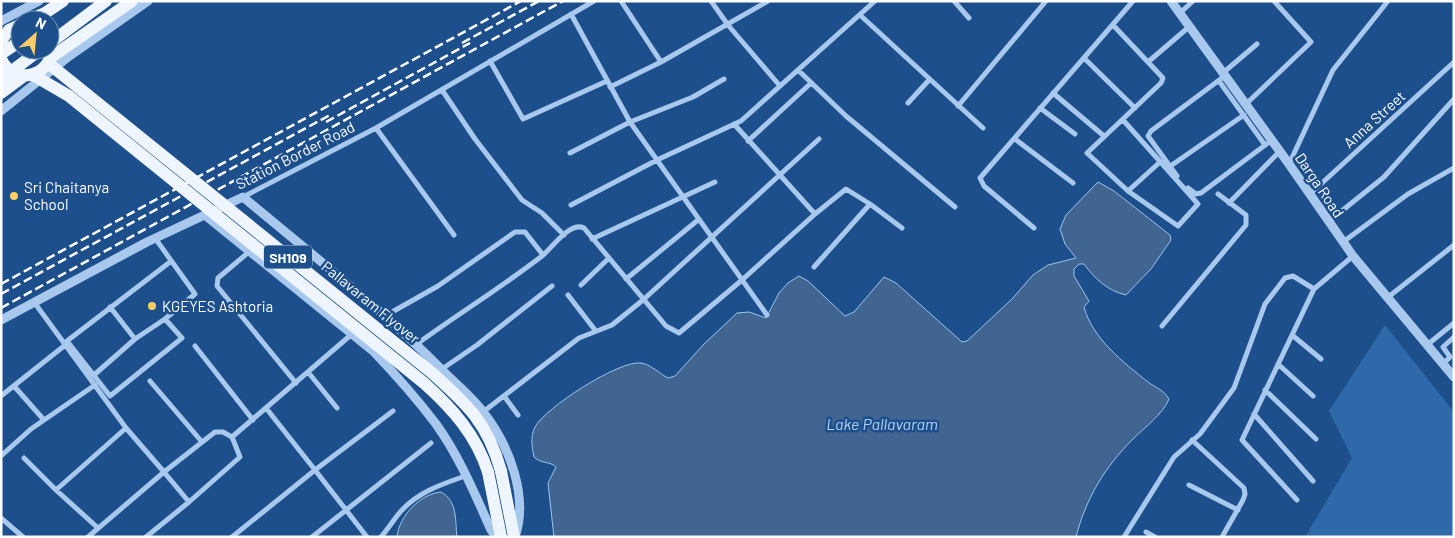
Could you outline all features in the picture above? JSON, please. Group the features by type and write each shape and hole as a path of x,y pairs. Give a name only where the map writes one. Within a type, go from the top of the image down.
{"main road":[{"path":"49,10 62,1"},
{"path":"60,11 74,1"},
{"path":"60,35 106,1"},
{"path":"60,48 132,1"},
{"path":"1,40 10,31"},
{"name":"Pallavaram Flyover","path":"1,59 9,70 33,77 69,96 424,383 458,415 494,471 514,537"},
{"path":"1,79 40,60"},
{"path":"1,93 33,77 39,72 45,60"},
{"name":"Pallavaram Flyover","path":"50,60 431,372 466,404 487,432 494,447 499,537"}],"street":[{"path":"1,21 39,1"},
{"path":"1,111 33,77 68,57 148,1"},
{"name":"Station Border Road","path":"1,320 155,238 206,216 376,128 594,1"},
{"path":"621,1 661,62"},
{"path":"711,1 728,25 780,86"},
{"path":"610,87 661,62 768,1"},
{"path":"571,205 657,160 741,121 875,1"},
{"path":"954,1 969,18"},
{"path":"958,106 1046,1"},
{"path":"1034,228 980,182 980,178 1016,139 1040,108 1133,1"},
{"name":"Darga Road","path":"1171,1 1223,76 1246,104 1269,142 1280,151 1353,256 1454,377"},
{"path":"1180,13 1193,1"},
{"path":"1246,104 1311,42 1274,1"},
{"path":"1289,164 1333,70 1388,1"},
{"path":"571,14 630,122 767,315"},
{"path":"860,16 983,128"},
{"path":"1113,25 1163,78 1088,153 1128,191 1178,226 1198,204 1123,120"},
{"path":"1148,62 1190,26"},
{"path":"1223,76 1244,115 1269,142 1201,193 1190,192 1149,139 1151,131 1223,76 1258,44"},
{"path":"1084,58 1134,108"},
{"path":"490,62 523,119 607,81"},
{"name":"Anna Street","path":"1310,194 1454,62"},
{"path":"798,70 846,116 954,207"},
{"path":"570,153 630,122 692,97 724,79"},
{"path":"908,103 929,80"},
{"path":"748,141 811,83"},
{"path":"442,90 475,139 522,200 542,213 564,235"},
{"path":"1053,93 1104,136"},
{"path":"1328,222 1384,177 1454,100"},
{"path":"1040,108 1075,134"},
{"path":"1169,167 1244,115"},
{"path":"734,124 814,214"},
{"path":"376,128 454,236"},
{"path":"484,412 579,338 595,330 612,325 643,300 820,139"},
{"path":"1016,139 1073,183"},
{"path":"1229,203 1280,151"},
{"path":"1128,191 1160,162"},
{"path":"1343,242 1408,194 1454,168"},
{"path":"592,239 715,182"},
{"path":"417,344 543,255 575,226 580,226 592,239 666,326 679,333 742,280 814,214 846,189 902,228"},
{"path":"1162,326 1246,225 1246,215 1218,194"},
{"path":"243,197 417,344 484,412 503,442 510,460 521,520 514,537"},
{"path":"814,267 870,204"},
{"path":"206,216 352,334 391,370 435,423 466,476 491,530 499,537"},
{"path":"626,279 698,220"},
{"path":"385,316 438,286 514,232 525,232 543,255"},
{"path":"94,375 135,339 166,319 195,294 170,262 155,238"},
{"path":"1387,298 1454,245"},
{"path":"250,251 218,278 217,286 296,383"},
{"path":"1297,500 1242,440 1314,289 1353,256"},
{"path":"581,285 609,258"},
{"path":"166,319 182,338 110,396 67,341 170,262"},
{"path":"1124,537 1174,456 1200,434 1234,388 1265,304 1285,278 1293,276 1314,289"},
{"path":"442,369 477,345 552,286"},
{"path":"568,294 595,330"},
{"path":"34,302 64,346 126,428 190,502"},
{"path":"110,307 135,339"},
{"path":"1427,345 1454,323"},
{"path":"232,437 352,334"},
{"path":"1292,335 1321,359"},
{"path":"1443,364 1450,357 1443,347 1454,337"},
{"path":"1,396 64,346"},
{"path":"195,346 253,420"},
{"path":"1278,364 1313,396"},
{"path":"308,372 336,408"},
{"path":"150,381 202,442"},
{"path":"1,456 44,420 95,385"},
{"path":"14,386 44,420"},
{"path":"1265,390 1316,439"},
{"path":"504,396 518,415"},
{"path":"266,408 367,537"},
{"path":"232,537 315,470 393,411"},
{"path":"1254,414 1314,481"},
{"path":"56,490 126,428"},
{"path":"88,537 164,472 215,432 222,432 232,437 240,457 190,502 146,537"},
{"path":"1192,440 1244,488 1245,494 1238,510 1222,537"},
{"path":"312,537 346,508 431,443"},
{"path":"24,458 98,528"},
{"path":"381,537 403,508 420,495 435,487 466,476"},
{"path":"1189,485 1238,510"},
{"path":"1,518 23,537"},
{"path":"1146,532 1155,537"}],"shaded area":[{"path":"1385,325 1454,412 1454,537 1305,537 1352,458 1329,411"}],"water":[{"name":"Lake Pallavaram","path":"1098,182 1114,191 1170,235 1171,240 1151,269 1126,295 1108,287 1097,279 1084,264 1079,264 1074,269 1074,276 1089,301 1084,307 1094,329 1110,349 1139,375 1162,391 1169,399 1158,415 1133,439 1105,472 1085,509 1076,537 554,537 548,483 556,467 534,457 532,434 542,419 567,398 600,377 631,364 644,364 668,378 675,376 704,344 737,313 749,312 766,318 779,293 788,283 799,276 808,281 845,316 854,312 884,277 896,283 962,342 967,341 1012,299 1033,275 1048,265 1076,258 1065,244 1060,229 1066,215"},
{"path":"441,492 453,506 457,537 397,537 402,521 412,507 426,497"}],"railway":[{"path":"1,284 521,1"},
{"path":"462,43 539,1"},
{"path":"1,308 563,1"},
{"path":"326,122 470,43"},
{"path":"1,294 330,115"}],"place":[{"name":"Sri Chaitanya School","path":"14,196"},
{"name":"KGEYES Ashtoria","path":"152,306"}]}
